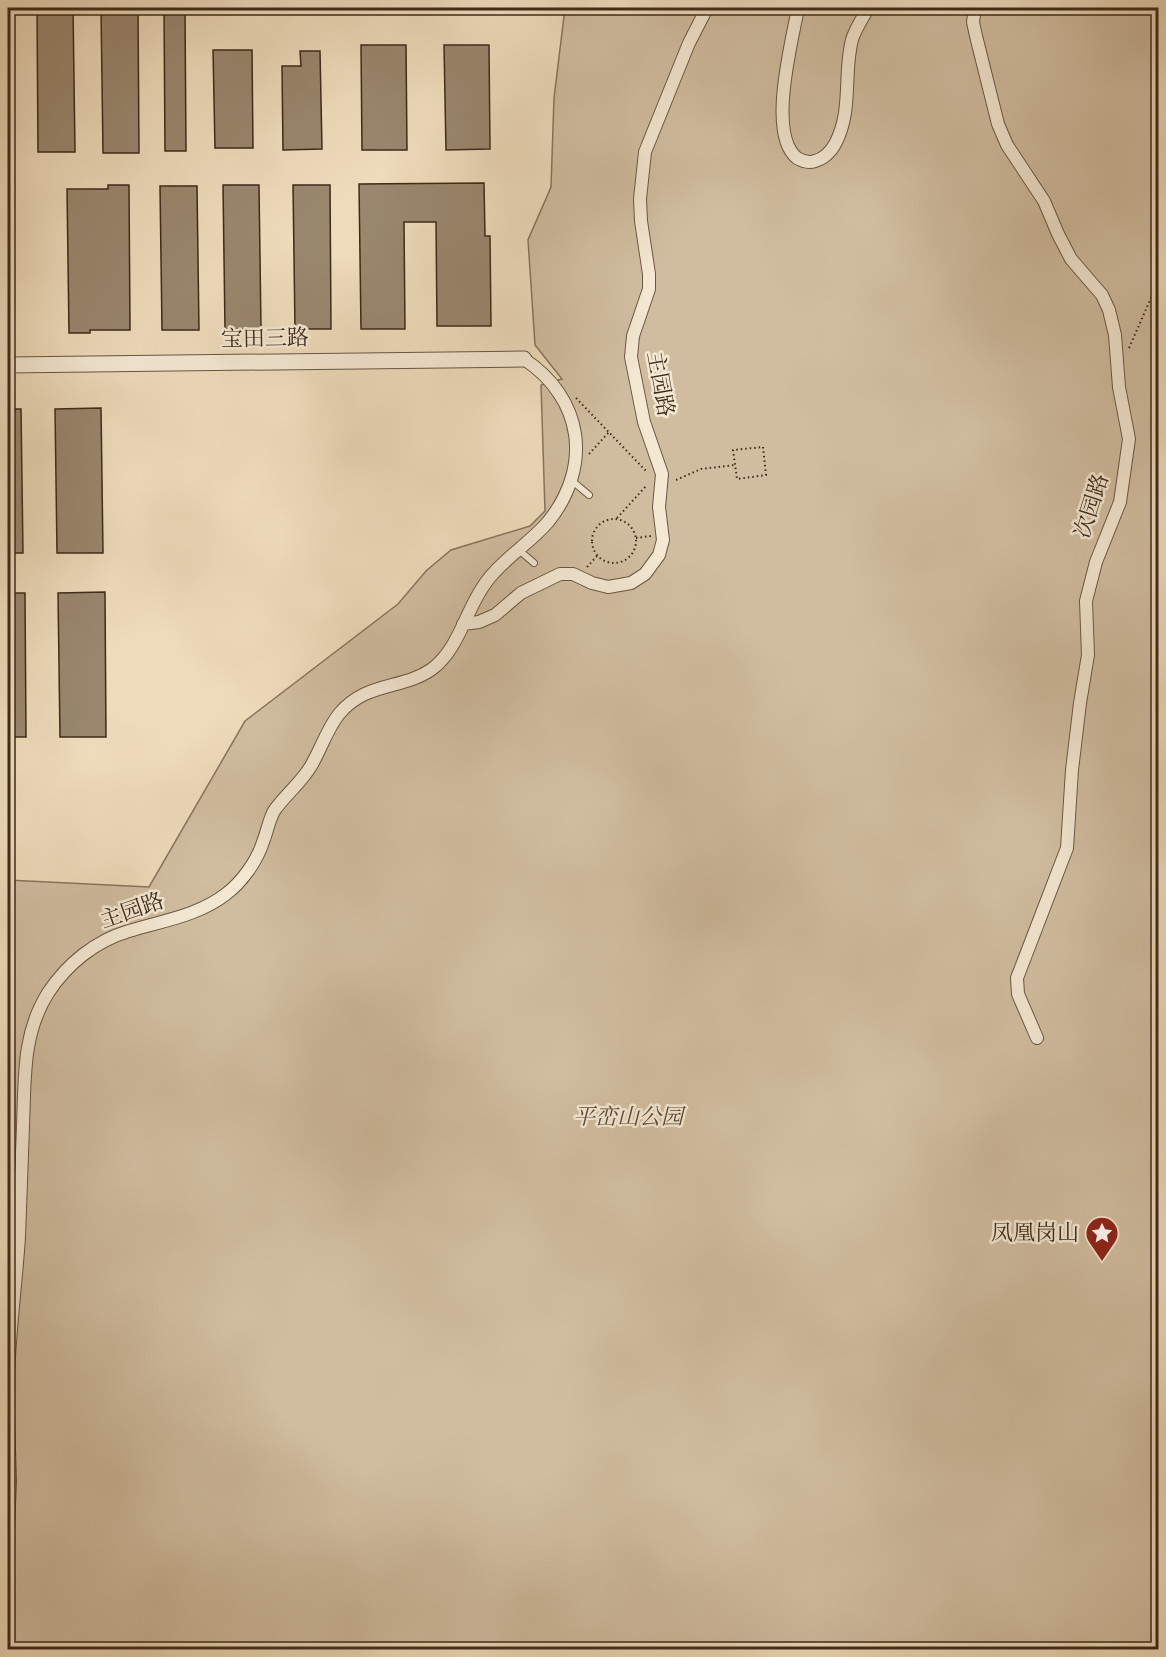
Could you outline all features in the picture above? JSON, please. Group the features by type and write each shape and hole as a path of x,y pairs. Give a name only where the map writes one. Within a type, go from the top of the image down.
{"street":[{"name":"主园路","path":"463,624 478,622 495,615 521,593 560,574 573,574 592,583 608,587 624,585 638,579 650,569 661,548 663,532 659,507 662,486 660,467 644,422 631,357 633,336 649,289 650,274 640,199 645,152 689,43 707,8"},
{"path":"798,8 782,101 783,132 790,150 802,161 810,162 825,156 836,142 848,99 852,42 868,8"},
{"name":"次园路","path":"975,8 974,28 1002,134 1013,155 1044,201 1071,259 1102,295 1109,310 1115,335 1119,387 1129,439 1120,502 1096,562 1086,601 1088,655 1072,770 1067,848 1017,978 1018,994 1037,1038"},
{"name":"主园路","path":"8,1380 18,1242 25,1065 31,1028 46,996 70,966 100,943 131,930 168,922 212,904 227,893 240,880 258,855 274,811 312,765 338,716 362,695 380,687 424,674 435,666 451,646 487,580 520,551 555,512 571,480 576,446 574,424 560,394 547,377 524,359"},
{"name":"宝田三路","path":"8,365 524,359"},
{"path":"8,1415 10,1482 8,1528"}],"lane":[{"path":"571,480 589,495"},
{"path":"520,551 534,562"}],"path":[{"path":"1127,353 1158,282"},
{"path":"577,398 653,478 616,519 603,522 594,531 592,544 597,556 608,563 615,564 621,563 631,555 636,544 631,527 616,519"},
{"path":"585,458 609,432"},
{"path":"763,447 766,475 737,478 735,465 733,450 763,447"},
{"path":"662,486 701,469 735,465"}],"green space":[{"name":"平峦山公园","path":"565,8 1158,8 1158,1649 8,1649 8,880 149,887 245,721 398,604 426,571 451,550 530,526 545,511 541,385 562,379 535,345 528,240 551,187 554,98"}],"building":[{"path":"37,8 73,8 75,152 38,152"},
{"path":"164,8 185,8 186,151 165,151"},
{"path":"101,9 138,9 139,153 103,153"},
{"path":"361,45 406,45 407,150 362,150"},
{"path":"444,45 489,45 490,149 446,150"},
{"path":"213,50 252,50 253,148 215,148"},
{"path":"300,51 320,51 322,149 283,150 282,66 301,66"},
{"path":"484,183 485,236 490,236 491,326 437,326 436,222 404,222 405,329 361,329 359,184"},
{"path":"108,185 129,185 130,330 90,330 90,333 69,333 67,189 108,189"},
{"path":"223,185 259,185 261,329 225,329"},
{"path":"293,185 330,185 331,329 295,329"},
{"path":"160,186 197,186 199,330 162,330"},
{"path":"101,408 103,553 57,553 55,409"},
{"path":"8,409 21,409 23,553 8,553"},
{"path":"105,592 106,737 60,737 58,593"},
{"path":"8,593 25,593 26,737 8,737"}],"place":[{"name":"凤凰岗山","path":"1102,1262"}]}
